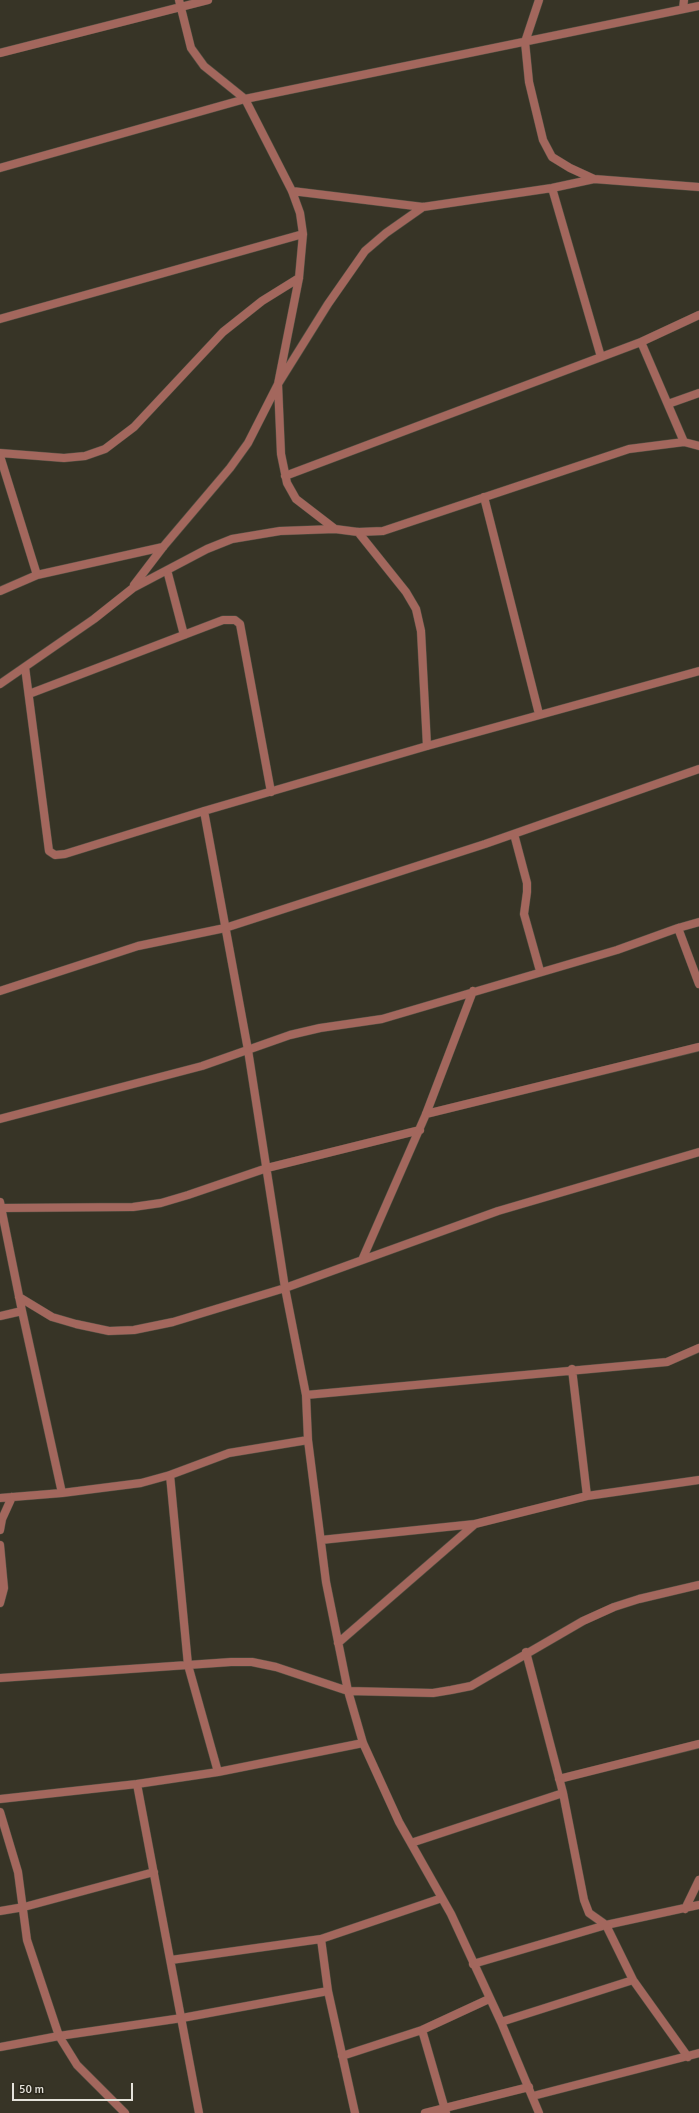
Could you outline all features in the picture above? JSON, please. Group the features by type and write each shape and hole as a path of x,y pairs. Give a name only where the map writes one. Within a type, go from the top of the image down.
{"street":[{"path":"0,53 180,4 208,0"},
{"path":"539,0 525,42 529,82 543,140 552,157 570,168 594,179"},
{"path":"683,9 684,0"},
{"path":"180,4 191,48 204,66 245,99 292,191 300,212 303,234 299,278 278,384 281,454 287,483 296,498 335,529"},
{"path":"0,168 245,99 699,6"},
{"path":"292,191 423,207 552,188 594,179 699,188"},
{"path":"552,188 601,357"},
{"path":"133,588 163,547 230,468 248,442 278,384 328,304 365,251 386,233 423,207"},
{"path":"0,319 303,234"},
{"path":"0,453 64,458 85,456 105,449 134,427 223,332 262,301 299,278"},
{"path":"285,476 641,342 699,315"},
{"path":"641,342 684,442"},
{"path":"668,404 699,393"},
{"path":"0,684 94,619 133,588 232,539 280,531 335,529 358,532 383,531 629,449 684,442 699,446"},
{"path":"0,456 37,576"},
{"path":"484,497 539,714"},
{"path":"358,532 406,592 416,609 421,631 427,746"},
{"path":"0,591 37,576 163,547"},
{"path":"167,570 184,635"},
{"path":"29,694 223,620 235,620 240,624 271,792"},
{"path":"25,667 49,850 55,855 65,854 204,811 539,714 699,671"},
{"path":"0,991 138,946 225,928 514,834 699,769"},
{"path":"204,811 248,1050 285,1288 306,1395 308,1440 326,1582 348,1691 363,1743 399,1822 442,1898 501,2022 539,2113"},
{"path":"514,834 526,883 527,892 524,914 540,971"},
{"path":"0,1119 202,1066 290,1035 320,1028 382,1019 540,971 617,950 699,922"},
{"path":"678,928 699,984"},
{"path":"362,1260 420,1130 473,991"},
{"path":"426,1114 699,1047"},
{"path":"62,1493 19,1297 1,1205 133,1207 188,1195 266,1168 420,1130"},
{"path":"19,1297 52,1317 76,1324 109,1330 134,1330 173,1322 285,1288 498,1211 699,1152"},
{"path":"0,1316 22,1311"},
{"path":"306,1395 572,1369 667,1362 699,1348"},
{"path":"572,1369 587,1496"},
{"path":"0,1498 62,1493 141,1483 170,1475 229,1453 308,1440"},
{"path":"170,1475 188,1665 218,1772"},
{"path":"321,1540 476,1524 587,1496 699,1480"},
{"path":"0,1530 2,1519 12,1497"},
{"path":"338,1642 476,1524"},
{"path":"0,1545 4,1588 0,1602"},
{"path":"0,1678 252,1662 348,1691 433,1693 471,1686 526,1652 583,1621 614,1607 699,1585"},
{"path":"526,1652 563,1792 584,1900 589,1913 606,1925 633,1980 688,2057"},
{"path":"0,1799 137,1784 218,1772 363,1743"},
{"path":"559,1779 699,1744"},
{"path":"137,1784 199,2113"},
{"path":"411,1843 563,1792"},
{"path":"0,1812 18,1872 24,1907 27,1940 59,2036 77,2066 125,2113"},
{"path":"0,1911 24,1907 154,1872"},
{"path":"685,1909 699,1880"},
{"path":"171,1960 321,1939 442,1898"},
{"path":"473,1964 606,1925 685,1909 699,1904"},
{"path":"321,1939 328,1992 354,2113"},
{"path":"501,2022 633,1980"},
{"path":"0,2047 59,2036 182,2018 328,1992"},
{"path":"342,2056 422,2030 489,1999"},
{"path":"422,2030 445,2111"},
{"path":"533,2096 699,2053"},
{"path":"425,2113 445,2111 529,2087"}]}
